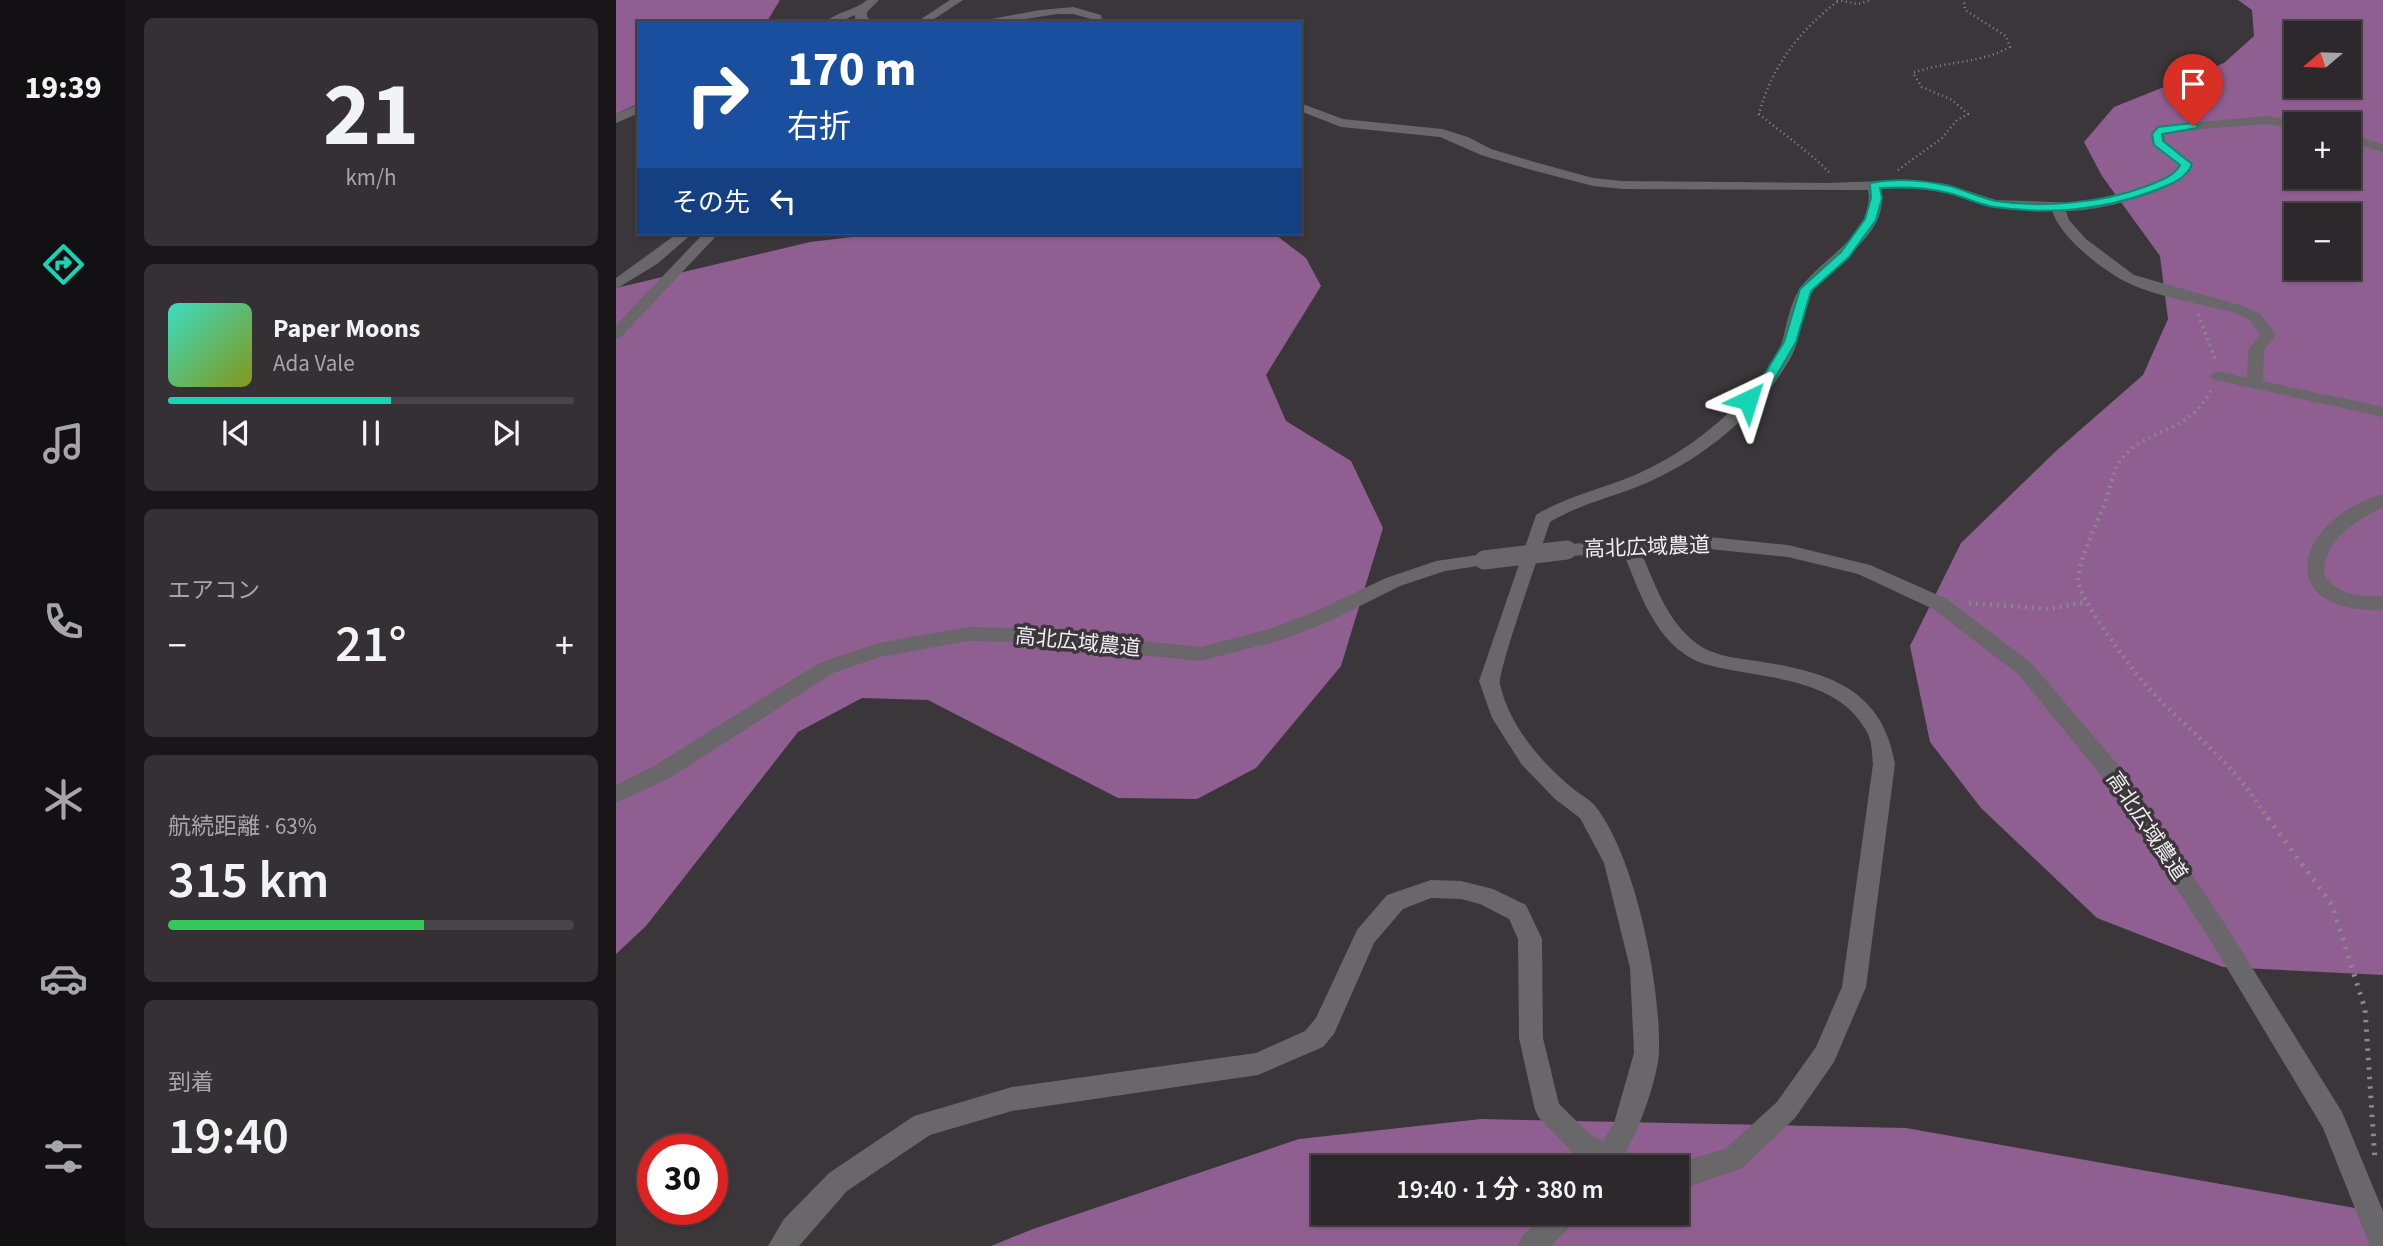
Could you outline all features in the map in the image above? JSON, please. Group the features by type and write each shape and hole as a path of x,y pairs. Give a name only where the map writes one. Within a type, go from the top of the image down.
{"street":[{"path":"832,21 846,13 861,11 874,0"},
{"path":"922,21 958,0"},
{"path":"987,21 1073,7 1091,11 1097,21"},
{"path":"861,11 861,19 866,21"},
{"path":"1302,108 1341,123 1442,133 1486,152 1592,182 1623,186 1844,187 1910,184 1934,187 1995,204 2058,208 2080,207 2139,193 2169,181 2184,171 2186,164 2158,142 2157,134 2161,129 2266,120 2284,123"},
{"path":"616,119 637,109"},
{"path":"2361,142 2383,148"},
{"path":"1609,1155 1626,1128 1647,1053 1642,968 1615,863 1588,812 1563,793 1529,759 1502,718 1489,681 1542,519 1562,506 1636,481 1674,462 1712,436 1766,382 1790,342 1806,289 1845,255 1871,220 1879,185"},
{"path":"2058,208 2064,224 2081,242 2129,278 2238,309 2261,324 2268,335 2256,350 2255,383"},
{"path":"616,285 652,261 684,235"},
{"path":"616,334 710,235"},
{"path":"2218,376 2383,412"},
{"path":"2383,500 2343,521 2321,546 2314,569 2318,579 2337,598 2365,605 2383,603"},
{"name":"高北広域農道","path":"616,795 662,772 826,668 878,650 968,634 1015,635 1200,654 1275,635 1321,617 1393,582 1443,565 1567,550 1709,543 1788,551 1864,569 1940,604 2025,669 2117,779 2220,936 2333,1121 2383,1244"},
{"path":"1630,547 1659,613 1672,632 1690,649 1716,661 1808,677 1847,695 1876,728 1884,764 1854,987 1825,1054 1786,1110 1733,1159 1689,1174"},
{"path":"782,1246 794,1229 838,1182 923,1125 1012,1098 1258,1064 1314,1039 1325,1026 1365,937 1395,902 1431,889 1461,890 1485,896 1518,912 1530,939 1531,1038 1548,1110 1596,1155"},
{"path":"1532,1246 1553,1225"}],"path":[{"path":"1844,187 1803,146 1790,140 1759,114 1774,70 1795,38 1837,0 1857,4 1872,0"},
{"path":"1879,185 1913,157 1942,138 1957,120 1968,114 1952,100 1920,87 1914,80 1913,73 1933,65 1994,54 2010,47 2006,36 1965,10 1964,0"},
{"path":"2190,297 2214,352 2218,376 2195,412 2126,451 2114,471 2108,499 2086,551 2077,583 2085,602 2143,682 2198,734 2241,782 2332,905 2365,1009 2376,1174"},
{"path":"1940,604 1983,602 2050,609 2085,602"}],"shaded area":[{"path":"616,0 780,0 767,21 637,21 637,104 616,114"},
{"path":"2238,0 2383,0 2383,975 2223,967 2097,918 1981,808 1930,742 1910,646 1961,543 2056,451 2143,375 2168,319 2160,256 2102,176 2084,142 2114,107 2224,63 2254,36 2252,10"},
{"path":"869,235 1276,235 1306,258 1321,286 1266,375 1286,421 1351,461 1383,528 1341,666 1256,768 1197,799 1118,798 928,700 862,698 798,732 646,926 616,954 616,288 810,242"},
{"path":"1481,1119 1906,1128 2383,1213 2383,1246 991,1246 1033,1229 1299,1139"}],"route":[{"path":"1748,400 1766,382 1790,342 1790,334 1806,289 1845,255 1871,220 1877,198 1874,185 1910,184 1946,188 1995,204 2080,207 2139,193 2169,181 2184,171 2186,164 2156,138 2161,129 2193,126"}]}
